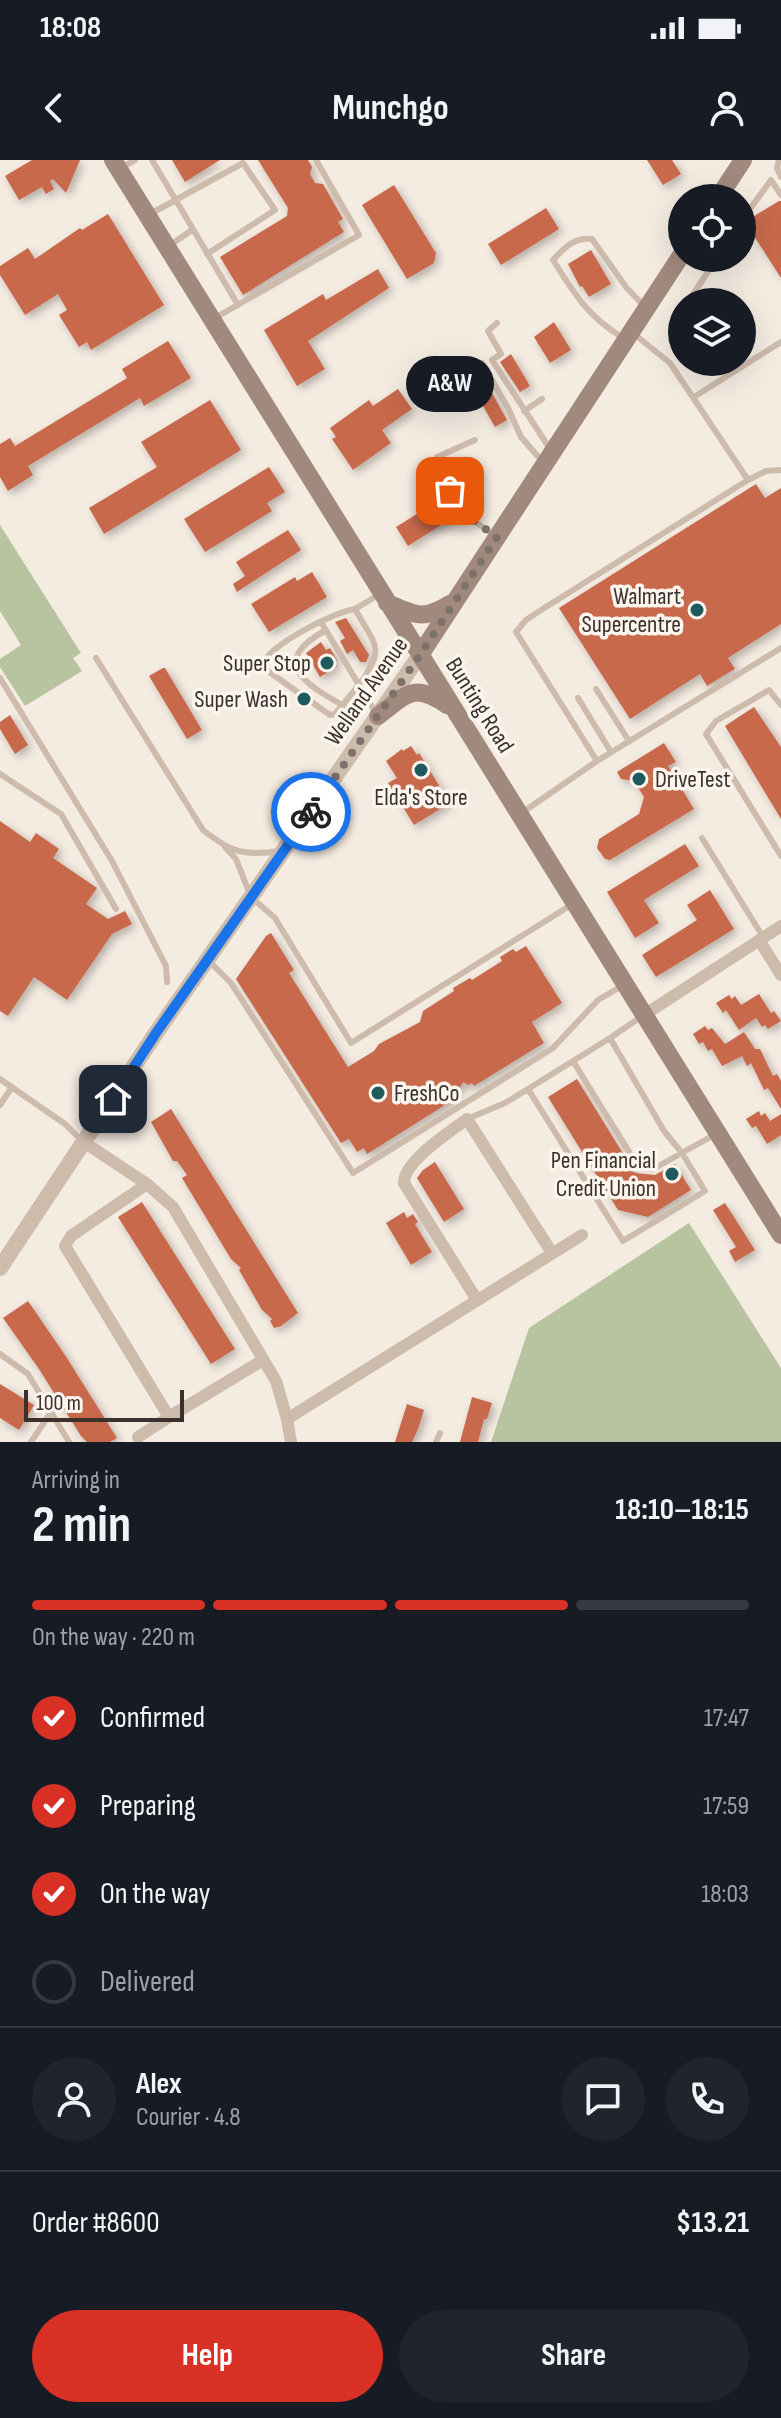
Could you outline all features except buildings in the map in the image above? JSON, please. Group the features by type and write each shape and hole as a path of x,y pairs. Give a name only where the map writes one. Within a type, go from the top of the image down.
{"main road":[{"path":"727,184 743,160"},
{"name":"Bunting Road","path":"122,163 147,216 781,1235"},
{"name":"Welland Avenue","path":"420,655 670,272"},
{"path":"384,598 413,614 433,615 456,600"},
{"path":"378,716 406,695 420,692 428,692 454,709"}],"street":[{"name":"Welland Avenue","path":"0,1268 156,1033 420,655"},
{"path":"644,1015 781,926"},
{"path":"761,938 781,975"},
{"path":"477,1300 404,1183 404,1176 421,1154 467,1119 552,1253"},
{"path":"85,1143 147,1184 173,1207 276,1381 291,1442"},
{"path":"147,1184 71,1236 65,1246 169,1417"},
{"path":"287,1419 582,1235"},
{"path":"138,1437 263,1360"}],"lane":[{"path":"152,160 238,305"},
{"path":"212,320 359,235 316,160"},
{"path":"779,160 777,168 780,175"},
{"path":"147,216 243,163 275,210 207,254"},
{"path":"756,201 771,180 781,195"},
{"path":"167,247 192,230"},
{"path":"646,309 592,239 582,238 567,245 553,260 578,301 600,324 628,336 670,363 748,480"},
{"path":"497,323 488,331 501,354 492,360 524,411 548,458"},
{"path":"694,397 781,342"},
{"path":"482,363 521,437 548,458"},
{"path":"524,411 542,399"},
{"path":"475,440 437,457 436,468 463,513 497,537"},
{"path":"597,761 516,632 538,612 748,480 766,471 781,470"},
{"path":"355,609 377,648 376,662 344,706 330,715 267,670 264,663 271,651 340,611 384,598"},
{"path":"321,622 378,716"},
{"path":"326,630 306,641 299,648 295,660 300,676 313,689 344,706"},
{"path":"519,814 611,752 781,648"},
{"path":"96,658 203,830 236,859 251,897 275,918 351,1043 574,903"},
{"path":"0,678 112,861 166,966 167,982"},
{"path":"596,689 629,741"},
{"path":"781,705 769,690 716,721 706,734 781,856"},
{"path":"578,698 611,752"},
{"path":"0,774 61,814 116,909"},
{"path":"702,838 761,938"},
{"path":"225,847 242,853 284,850"},
{"path":"208,960 231,983 353,1173 553,1048 598,1000 625,984"},
{"path":"467,1119 505,1103 644,1015"},
{"path":"528,1089 623,1241 705,1191 682,1153 664,1131 610,1038"},
{"path":"573,1061 635,1164 644,1170 653,1169 717,1133"},
{"path":"0,1079 65,1124 85,1143"},
{"path":"0,1105 12,1087"},
{"path":"0,1354 28,1374 69,1442"},
{"path":"31,1442 51,1412"},
{"path":"436,1442 440,1433"}],"green space":[{"path":"0,525 81,653 73,658 82,671 25,706 0,667 0,659 21,645 0,611"},
{"path":"689,1223 781,1368 781,1442 491,1442 529,1328"}],"way so far":[{"path":"311,812 497,537 463,513 450,491"}],"place":[{"name":"A&W","path":"450,491"},
{"name":"Walmart Supercentre","path":"697,610"},
{"name":"Super Stop","path":"327,663"},
{"name":"Super Wash","path":"304,699"},
{"name":"Elda's Store","path":"421,770"},
{"name":"DriveTest","path":"639,779"},
{"name":"FreshCo","path":"378,1093"},
{"name":"Pen Financial Credit Union","path":"672,1174"}],"route":[{"path":"113,1099 311,812"}]}
